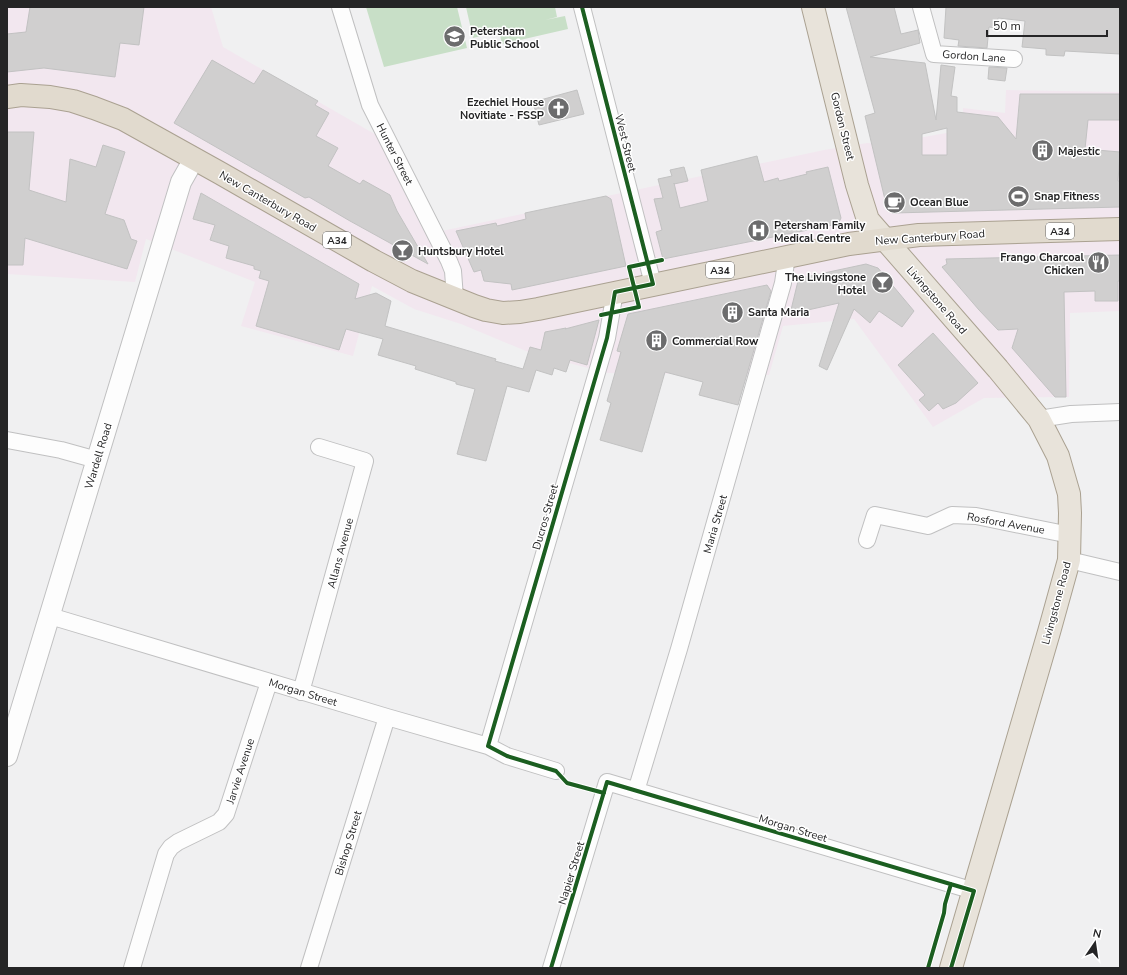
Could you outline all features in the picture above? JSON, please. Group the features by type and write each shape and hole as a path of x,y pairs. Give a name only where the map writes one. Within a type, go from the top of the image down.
{"highway":[{"name":"New Canterbury Road","path":"7,97 50,97 72,101 123,119 412,281 486,310 520,312 849,244 918,235 1120,229"}],"main road":[{"name":"Gordon Street","path":"813,7 864,210 868,220 884,240"},
{"name":"Livingstone Road","path":"884,240 998,369 1039,419 1058,456 1069,494 1069,560 951,968"}],"street":[{"name":"Hunter Street","path":"340,7 370,105 449,261 453,271 455,298"},
{"name":"West Street","path":"582,7 653,284"},
{"name":"Gordon Lane","path":"921,7 934,54 1014,59"},
{"name":"Wardell Road","path":"7,756 181,182 194,159"},
{"name":"Maria Street","path":"636,791 679,649 783,283 787,256"},
{"name":"Ducros Street","path":"488,746 607,338 615,292"},
{"path":"1039,419 1071,414 1120,412"},
{"path":"7,440 61,450 97,460"},
{"name":"Allans Avenue","path":"301,692 365,461 319,447"},
{"name":"Rosford Avenue","path":"867,540 875,515 928,526 952,515 976,516 1070,535"},
{"path":"1069,560 1120,572"},
{"name":"Morgan Street","path":"50,616 301,692 488,746 507,756 556,771"},
{"name":"Jarvie Avenue","path":"132,968 166,854 171,847 178,842 219,822 226,814 269,682"},
{"name":"Bishop Street","path":"309,968 387,717"},
{"name":"Morgan Street","path":"608,782 974,891"},
{"name":"Napier Street","path":"551,968 608,782"}],"shaded area":[{"path":"7,7 211,7 223,47 399,148 442,231 824,150 867,143 885,144 963,130 963,108 1005,113 1006,90 1120,92 1120,311 1070,313 1069,397 984,398 933,427 854,319 783,326 769,375 608,373 533,354 461,324 414,309 372,286 353,356 241,326 255,282 146,239 135,282 7,274"}],"green space":[{"path":"366,7 457,7 467,48 384,67"},
{"path":"466,7 555,7 557,17 545,20 565,16 568,29 502,44 499,31 473,38"}],"building":[{"path":"30,7 144,7 139,45 120,43 115,77 44,68 7,72 7,34 26,32"},
{"path":"846,7 894,7 901,34 918,30 920,43 870,57 925,63 936,120 941,65 955,67 951,96 957,97 957,112 998,117 1016,139 1020,94 1120,94 1120,120 1088,120 1085,149 1120,152 1118,181 1120,181 1120,207 894,213 887,208 865,116 875,113","holes":["947,128 947,155 922,155 922,134"]},
{"path":"946,7 1120,7 1120,54 1065,51 1064,56 1046,55 1046,49 1022,47 1025,21 998,18 997,28 989,27 987,48 958,46 959,40 944,38"},
{"path":"212,60 254,84 263,70 318,101 315,105 329,113 316,136 338,148 328,166 360,184 363,180 390,195 397,211 428,264 309,197 305,198 174,123"},
{"path":"989,67 1007,68 1005,81 988,79"},
{"name":"Ezechiel House Novitiate - FSSP","path":"577,90 584,114 539,125 533,102"},
{"path":"7,132 34,132 29,190 66,202 70,159 96,167 103,145 125,152 105,214 124,220 131,239 137,241 127,269 25,238 23,265 7,265"},
{"path":"757,156 764,182 778,178 779,181 807,174 806,172 828,167 841,218 838,224 663,259 656,232 662,230 654,199 663,198 658,179 672,176 670,170 684,167 688,181 674,184 680,208 708,201 701,170"},
{"path":"201,193 359,284 355,299 376,293 391,301 385,326 496,359 495,361 523,369 530,347 541,350 545,332 566,328 565,329 599,320 587,365 570,360 566,372 554,368 552,375 536,370 529,392 507,386 486,461 457,454 475,389 456,384 456,382 415,369 416,366 378,355 383,339 346,329 339,350 256,326 269,281 259,278 261,271 254,269 254,266 226,258 229,246 210,240 215,225 193,219"},
{"path":"606,196 611,199 626,266 512,290 511,284 484,281 481,270 474,272 456,231 496,223 497,226 526,219 525,213"},
{"path":"1120,255 1118,301 1095,301 1095,291 1064,292 1066,397 1055,397 1012,348 1018,329 998,330 942,267 947,264 946,259"},
{"path":"866,264 878,268 914,311 902,327 879,311 870,323 854,309 827,370 819,366 839,303 790,314 798,281 801,278"},
{"path":"767,285 771,291 738,405 699,395 703,382 665,372 642,452 600,440 611,403 607,401 621,352 617,351 628,314"},
{"path":"933,333 978,383 956,403 943,409 938,403 929,411 919,400 925,395 898,365"}],"cycle path":[{"path":"582,7 653,284 615,292 607,338 488,746 507,756 556,771 567,783 604,793"},
{"path":"601,315 639,307 629,267 662,260"},
{"path":"551,968 607,782 974,891 951,968"},
{"path":"928,968 951,884"}],"place":[{"name":"Petersham Public School","path":"455,37"},
{"name":"Ezechiel House Novitiate - FSSP","path":"559,108"},
{"name":"Majestic","path":"1043,151"},
{"name":"Snap Fitness","path":"1019,196"},
{"name":"Ocean Blue","path":"895,202"},
{"name":"Petersham Family Medical Centre","path":"759,231"},
{"name":"Huntsbury Hotel","path":"403,251"},
{"name":"Frango Charcoal Chicken","path":"1099,263"},
{"name":"The Livingstone Hotel","path":"882,283"},
{"name":"Santa Maria","path":"733,312"},
{"name":"Commercial Row","path":"657,341"}]}
